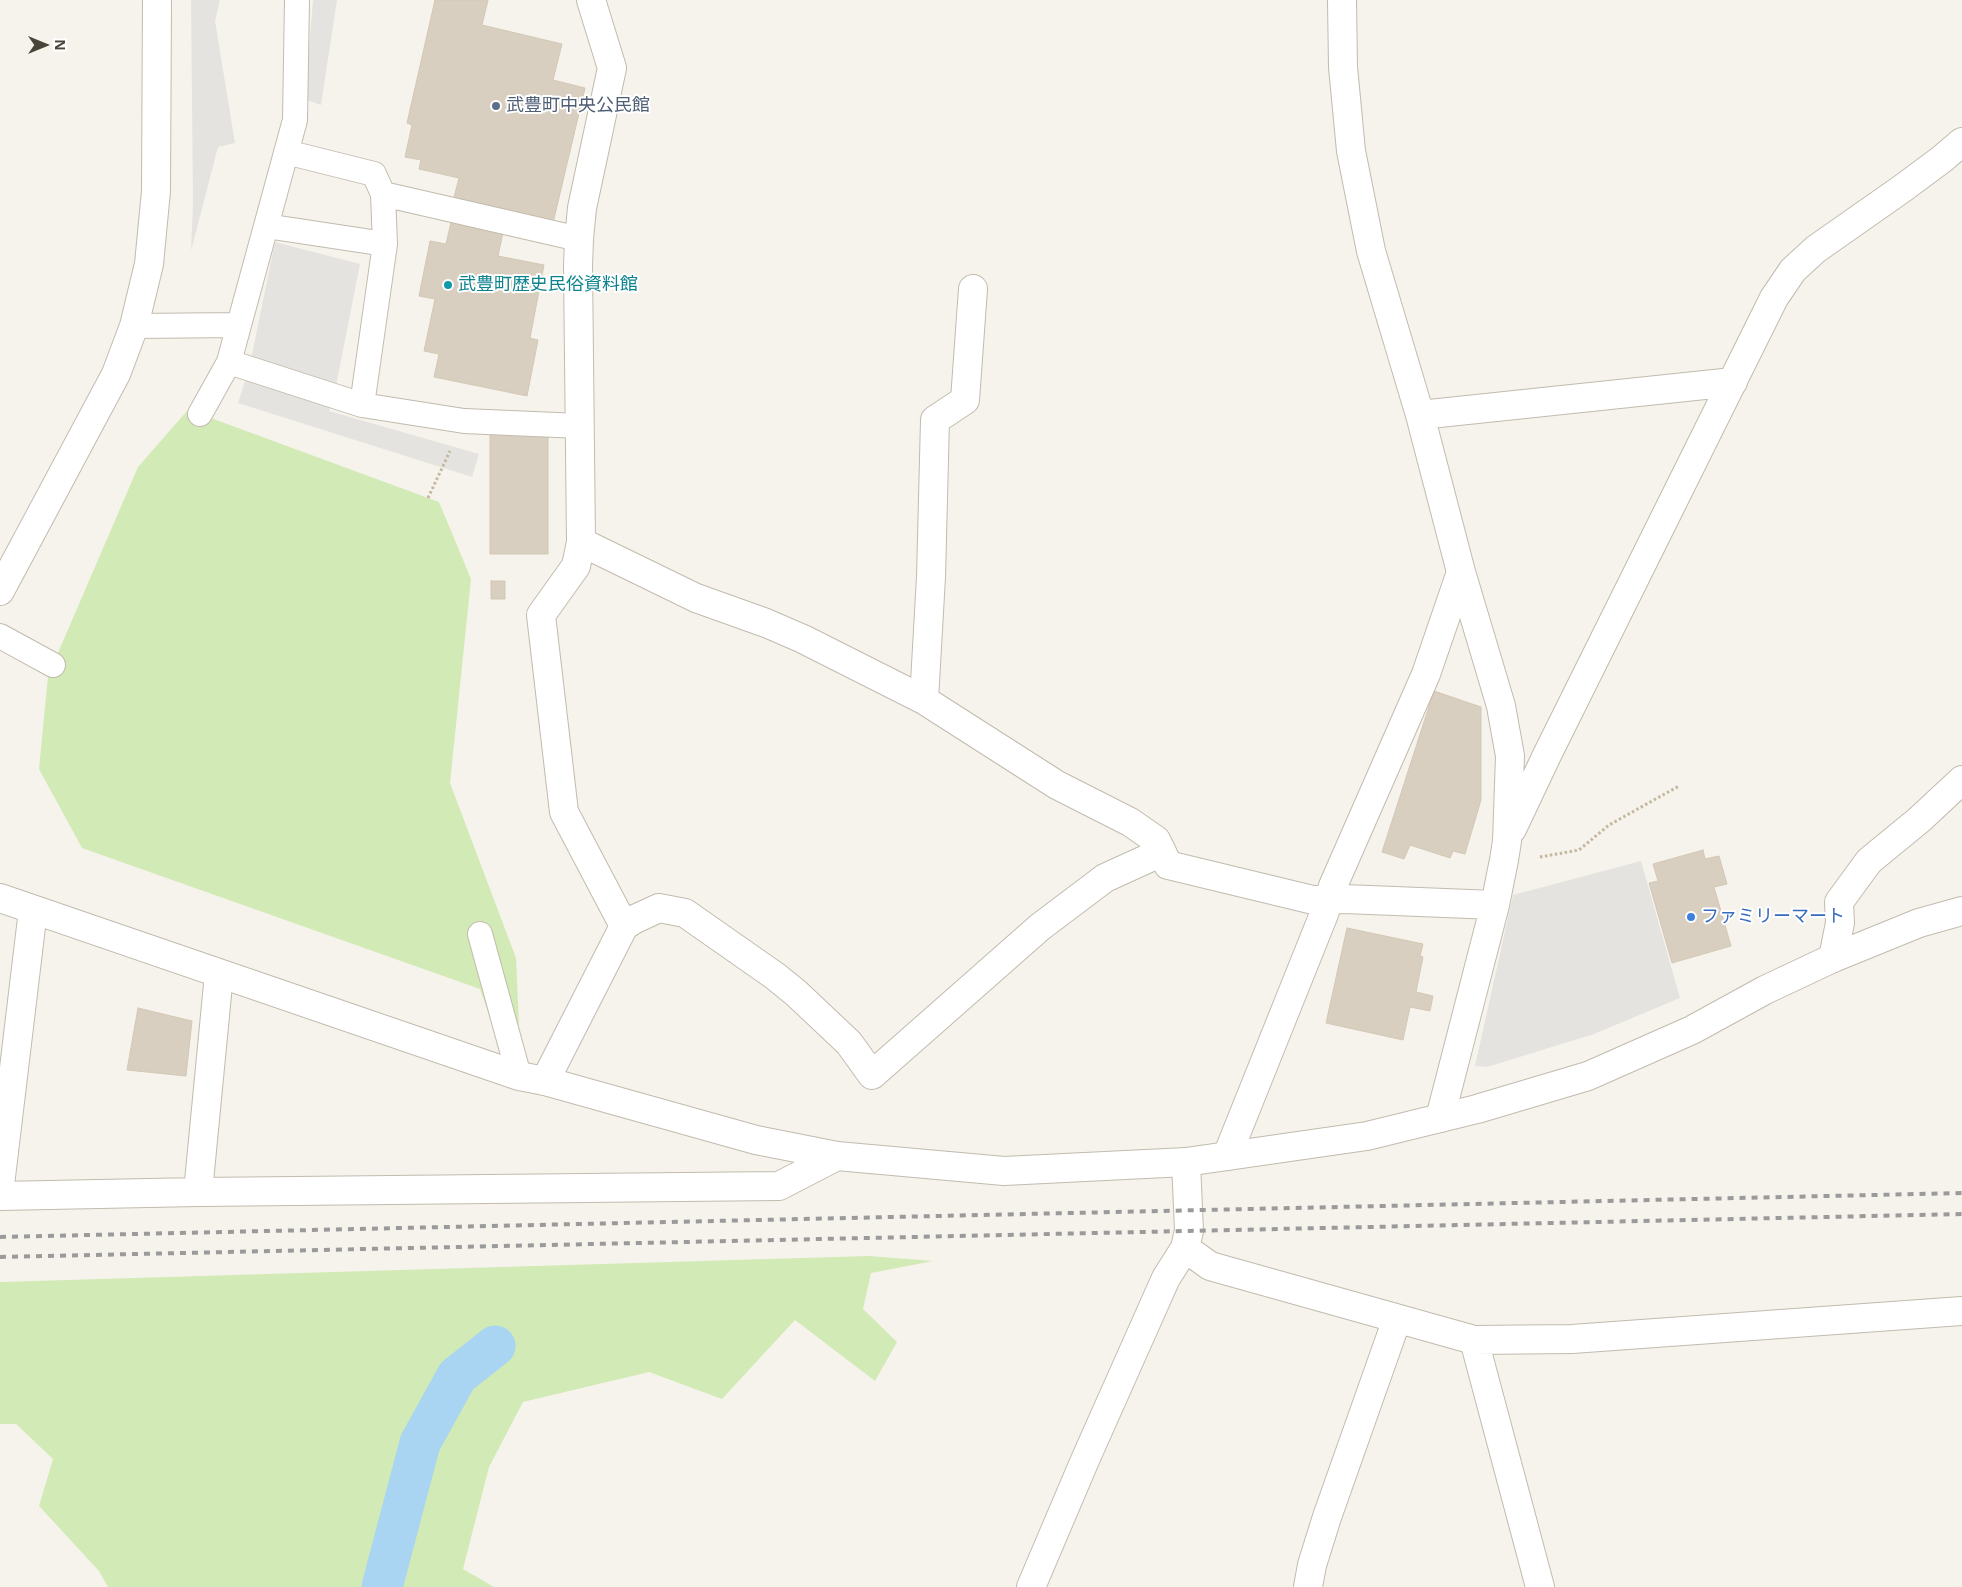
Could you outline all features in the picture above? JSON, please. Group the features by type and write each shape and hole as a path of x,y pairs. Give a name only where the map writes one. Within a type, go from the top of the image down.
{"street":[{"path":"0,591 116,374 134,326 150,264 156,191 156,0"},
{"path":"591,0 612,68 582,208 579,238 581,542 576,566 541,615 564,812 624,926"},
{"path":"1342,0 1343,67 1351,151 1370,251 1420,415 1461,572 1501,706 1510,756 1507,841 1494,904 1440,1118"},
{"path":"1507,841 1547,755 1774,298 1793,270 1816,249 1903,188 1962,142"},
{"path":"924,700 931,577 935,420 965,400 973,288"},
{"path":"1420,415 1733,382"},
{"path":"581,542 696,598 766,623 803,639 924,700 1057,784 1130,822 1156,840 1168,865 1313,900 1494,904"},
{"path":"1227,1156 1237,1126 1324,914 1333,886 1426,674 1461,572"},
{"path":"1833,958 1840,923 1839,902 1868,862 1919,820 1962,780"},
{"path":"545,1081 624,926 635,918 659,908 685,913 775,976 849,1043 872,1075 1040,927 1105,878 1162,852"},
{"path":"0,898 519,1076 545,1081 756,1140 837,1156 1004,1171 1186,1162 1367,1136 1477,1110 1588,1076 1692,1030 1765,990 1833,958 1919,923 1962,911"},
{"path":"0,1185 33,910"},
{"path":"198,1192 219,974"},
{"path":"0,1196 779,1186 837,1156"},
{"path":"1031,1587 1085,1460 1162,1288 1184,1248 1189,1231 1186,1162"},
{"path":"1184,1248 1210,1266 1474,1340 1572,1339 1962,1311"},
{"path":"1308,1587 1312,1565 1327,1517 1397,1319"},
{"path":"1474,1340 1540,1587"}],"lane":[{"path":"200,414 229,362 295,120 298,0"},
{"path":"286,152 374,174 383,194 385,244 362,405"},
{"path":"383,194 579,238"},
{"path":"266,226 385,244"},
{"path":"134,326 239,325"},
{"path":"229,362 362,405 464,421 580,426"},
{"path":"0,636 53,665"},
{"path":"480,934 519,1076"}],"path":[{"path":"428,498 464,421"},
{"path":"1553,856 1579,850 1609,825 1679,786"}],"green space":[{"path":"187,411 200,414 439,502 471,579 450,783 516,958 519,1026 491,1020 480,989 82,848 39,769 48,676 138,467"},
{"path":"869,1256 933,1261 871,1273 863,1309 897,1342 875,1381 795,1320 722,1399 649,1372 523,1402 489,1467 463,1569 494,1587 108,1587 99,1571 39,1506 53,1459 16,1424 0,1424 0,1282"}],"shaded area":[{"path":"191,0 220,0 215,21 235,143 218,147 191,251 193,204"},
{"path":"313,0 337,0 321,105 305,99"},
{"path":"275,242 360,264 334,396 329,411 479,454 472,477 238,403 249,369"},
{"path":"1641,861 1680,998 1594,1034 1487,1067 1475,1066 1513,895"}],"building":[{"name":"武豊町中央公民館","path":"435,0 488,0 482,25 562,44 553,80 585,88 553,223 453,201 459,178 419,169 421,160 405,157 412,125 407,123"},
{"path":"452,218 504,228 498,256 544,265 530,338 538,340 527,396 434,377 439,354 424,351 435,299 419,296 430,241 446,244"},
{"path":"490,432 548,432 548,554 490,554"},
{"path":"491,581 505,581 505,599 491,599"},
{"path":"1434,691 1481,707 1481,800 1465,854 1453,851 1450,858 1410,845 1404,859 1382,852"},
{"name":"ファミリーマート","path":"1703,850 1705,859 1719,856 1727,884 1714,887 1731,946 1672,963 1649,883 1658,881 1653,864"},
{"path":"1347,928 1423,944 1420,956 1423,957 1416,992 1433,996 1430,1011 1410,1007 1403,1040 1326,1023"},
{"path":"138,1008 192,1021 186,1076 127,1070"}],"waterway":[{"path":"382,1587 420,1443 457,1376 495,1346"}],"railway":[{"path":"0,1237 1962,1193"},
{"path":"0,1257 1962,1214"}],"place":[{"name":"武豊町中央公民館","path":"496,106"},
{"name":"武豊町歴史民俗資料館","path":"448,285"},
{"name":"ファミリーマート","path":"1691,917"}]}
